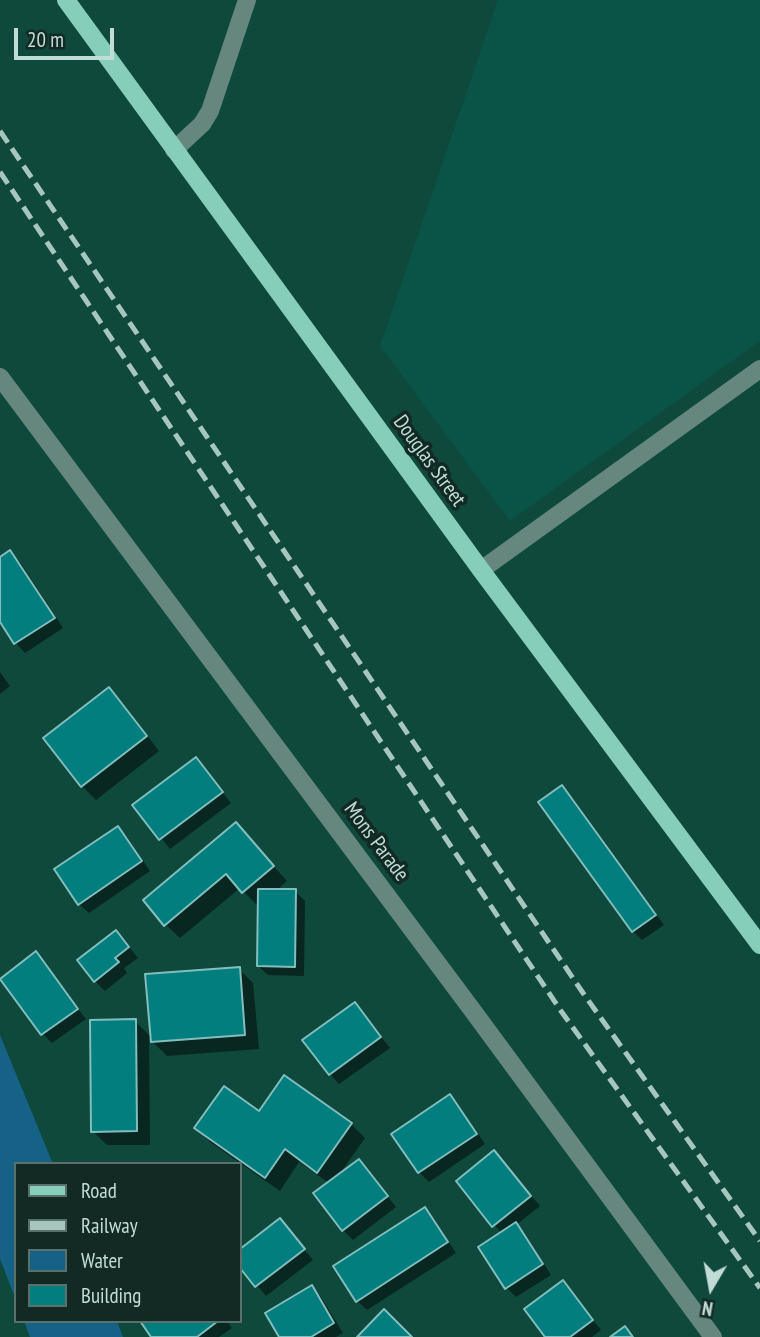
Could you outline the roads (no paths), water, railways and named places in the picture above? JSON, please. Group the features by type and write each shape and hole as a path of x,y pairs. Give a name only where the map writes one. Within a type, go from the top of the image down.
{"main road":[{"name":"Douglas Street","path":"66,0 481,570 760,945"}],"street":[{"path":"174,150 202,124 213,104 247,0"},
{"path":"481,570 760,369"},
{"name":"Mons Parade","path":"0,377 713,1337"}],"water":[{"path":"0,1035 52,1162 14,1162 14,1295 0,1259"},
{"path":"25,1323 118,1323 123,1337 30,1337"}],"railway":[{"path":"0,131 583,993 760,1241"},
{"path":"0,172 561,1011 760,1288"}]}
